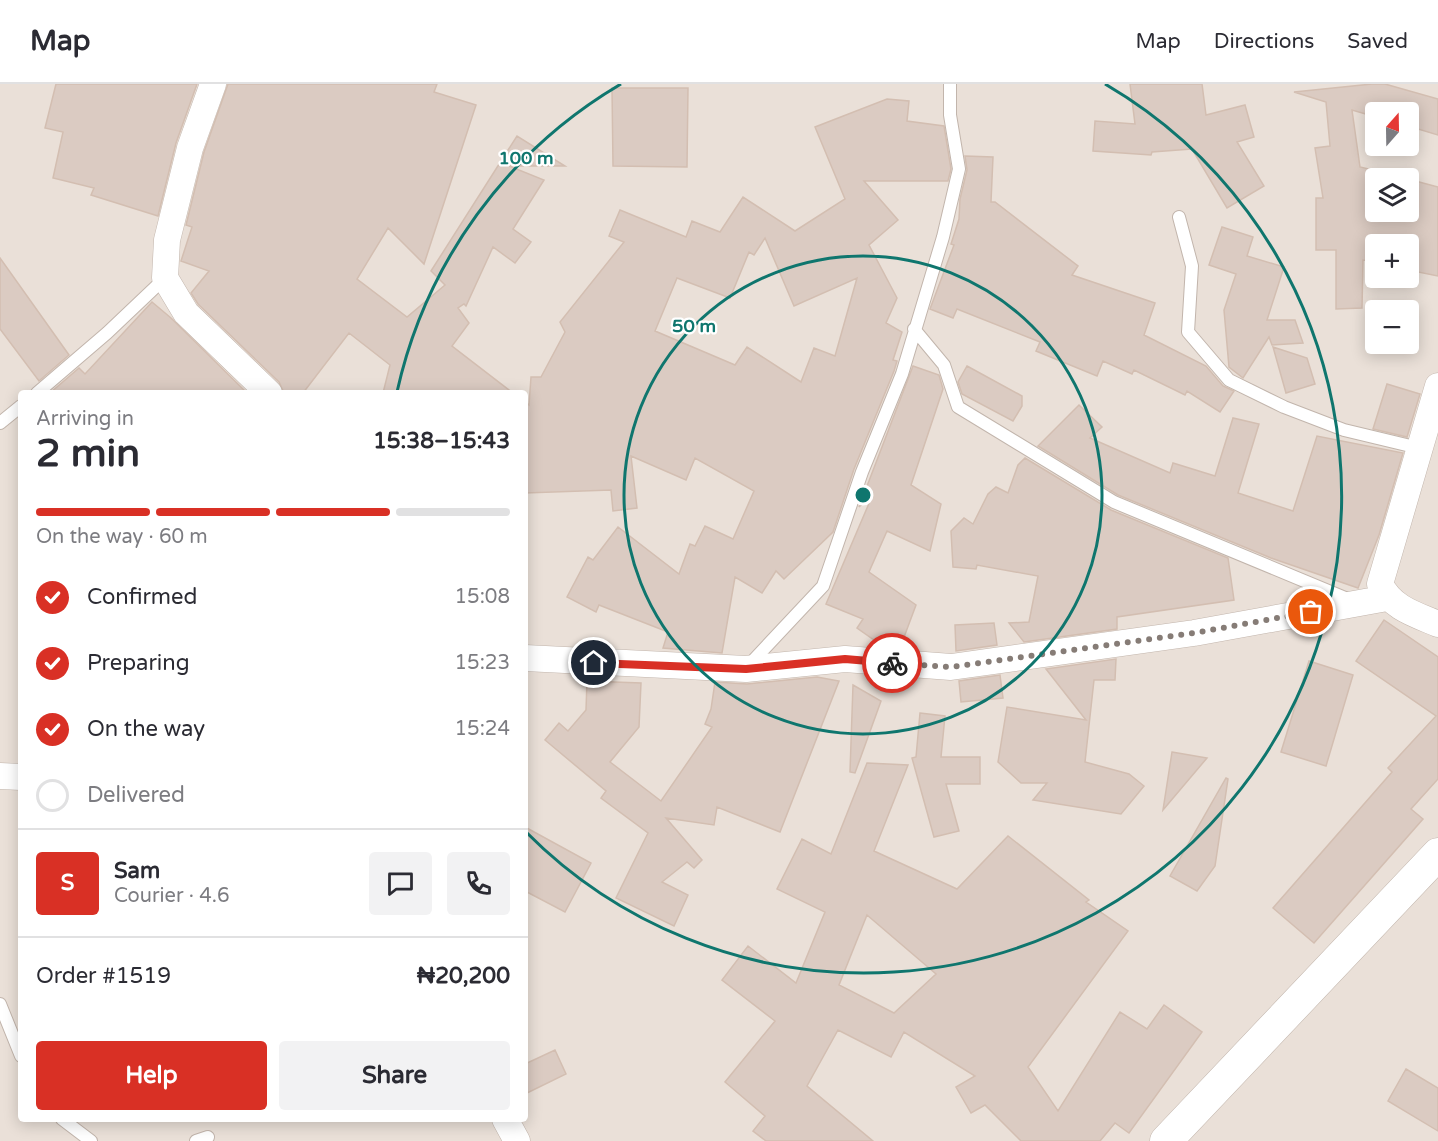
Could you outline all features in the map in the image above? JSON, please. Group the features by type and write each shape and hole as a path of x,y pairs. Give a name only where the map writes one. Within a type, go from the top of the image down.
{"street":[{"path":"213,84 190,148 167,240 165,278 186,313 266,390"},
{"path":"1438,386 1380,584 1387,598 1402,609 1438,624"},
{"path":"528,658 746,669 845,659 951,667 1194,633 1387,598"},
{"path":"0,776 18,777"},
{"path":"1166,1141 1436,862"},
{"path":"507,1122 517,1141"}],"lane":[{"path":"746,669 823,586 862,472 902,374 943,237 959,169 950,115 950,84"},
{"path":"1179,218 1192,266 1188,332 1229,380 1284,407 1344,430 1419,448"},
{"path":"40,390 107,333 165,278"},
{"path":"914,329 944,365 958,407 1114,502 1358,604"},
{"path":"0,423 18,408"},
{"path":"0,1004 18,1049"},
{"path":"66,1122 92,1141"}],"shaded area":[{"path":"0,84 1438,84 1438,1141 0,1141"}],"building":[{"path":"56,84 197,84 176,143 158,216 91,195 94,188 53,178 63,132 45,128"},
{"path":"228,84 437,84 434,92 476,105 424,264 388,228 357,279 407,317 445,285 431,271 517,136 565,166 509,166 544,180 513,229 531,242 515,263 493,247 466,306 464,304 458,308 469,323 452,346 509,390 384,390 390,365 349,333 305,390 283,390 279,382 198,304 191,293 209,271 181,261 192,227 186,225 204,152"},
{"path":"1130,84 1202,84 1206,115 1245,105 1254,137 1237,142 1264,186 1227,208 1192,149 1152,152 1151,155 1093,151 1095,121 1135,124"},
{"path":"1385,84 1438,99 1438,135 1419,129 1419,102 1365,102 1365,114 1352,110 1360,167 1365,168 1365,222 1419,222 1419,182 1438,187 1438,276 1419,272 1419,234 1365,234 1362,308 1336,309 1336,250 1316,250 1316,198 1323,198 1315,148 1330,146 1326,102 1294,92"},
{"path":"612,88 688,88 687,167 613,166"},
{"path":"887,99 909,101 907,121 944,126 951,169 948,181 864,181 898,220 869,245 897,298 886,323 902,332 893,360 897,361 894,371 854,469 833,532 784,579 776,571 762,593 735,577 722,653 663,648 668,632 599,605 596,612 567,597 588,557 593,560 618,527 679,574 690,544 695,546 705,526 733,539 754,491 695,458 686,480 631,456 637,508 613,511 611,490 528,493 528,404 531,377 541,377 565,332 560,322 624,242 609,236 620,210 686,237 692,221 720,232 743,197 795,231 845,199 815,127","holes":["765,238 794,306 857,278 835,356 814,348 801,382 747,347 735,365 655,331 677,278 730,298 749,252 754,255"]},
{"path":"965,156 993,157 991,202 995,202 1078,266 1072,275 1155,303 1144,335 1206,366 1223,386 1234,391 1220,412 1187,391 1185,395 1134,370 1132,374 1103,361 1097,376 1036,351 1040,342 957,309 953,318 930,309 954,245 951,244 959,219 960,199 967,170"},
{"path":"1222,227 1253,237 1247,256 1284,267 1267,320 1295,320 1303,343 1272,345 1269,337 1243,378 1229,367 1224,310 1236,274 1209,265"},
{"path":"0,258 69,355 39,381 0,329"},
{"path":"152,302 244,390 53,390 79,368 85,374"},
{"path":"1273,347 1307,358 1315,384 1286,393"},
{"path":"913,366 939,375 943,389 911,485 941,504 930,551 887,531 869,572 916,605 900,648 884,647 857,628 863,619 826,604 873,494 859,507"},
{"path":"967,366 1022,396 1022,406 1013,421 962,394 958,382"},
{"path":"1387,384 1420,394 1407,437 1373,429"},
{"path":"1079,405 1102,427 1090,438 1170,473 1173,463 1215,476 1233,418 1259,424 1238,493 1293,511 1317,436 1403,453 1379,535 1358,588 1271,558 1118,495 1038,446"},
{"path":"1025,458 1111,510 1228,558 1234,600 1117,617 1117,629 1024,642 1009,623 1029,622 1038,576 977,565 976,569 953,567 951,531 964,518 973,524 988,494 996,487 1008,493 1018,465"},
{"path":"1384,620 1438,657 1438,779 1411,809 1423,819 1314,943 1273,908 1392,772 1388,768 1436,716 1356,661"},
{"path":"994,623 997,645 956,651 955,625"},
{"path":"1116,659 1115,680 1094,680 1085,762 1129,774 1144,786 1121,814 1033,800 1047,783 1021,783 998,762 1007,707 1086,720 1046,669"},
{"path":"1309,661 1353,675 1326,766 1281,752"},
{"path":"1000,675 1003,698 961,702 959,681"},
{"path":"817,677 839,681 780,832 717,807 714,825 666,818 702,860 694,868 687,862 662,882 688,895 674,926 616,898 648,833 601,798 606,791 545,740 559,723 568,731 586,710 587,681 641,683 639,727 610,762 661,801 712,727 705,724 711,709 715,682 747,684"},
{"path":"853,685 881,701 855,773 850,772"},
{"path":"920,713 945,716 941,757 980,757 980,784 946,784 959,831 934,837 912,758 916,757"},
{"path":"1172,752 1207,758 1163,810"},
{"path":"867,763 908,765 874,851 957,889 1008,836 1089,900 1086,902 1128,931 1028,1067 1058,1111 1120,1012 1147,1029 1164,1005 1202,1032 1129,1133 1115,1123 1100,1141 1021,1141 985,1105 971,1113 956,1087 975,1076 904,1032 891,1057 838,1030 807,1086 873,1141 766,1141 753,1131 765,1116 725,1082 775,1021 722,980 748,946 796,983 825,912 777,889 802,839 831,854","holes":["867,915 936,974 894,1013 839,985"]},
{"path":"1226,778 1228,779 1215,866 1197,891 1170,876"},
{"path":"528,829 591,863 565,912 528,893"},
{"path":"555,1050 566,1074 528,1093 528,1063"},
{"path":"1406,1069 1438,1088 1438,1131 1388,1101"}],"way so far":[{"path":"892,663 951,667 1194,633 1311,612"}],"route":[{"path":"594,663 746,669 845,659 892,663"}]}
